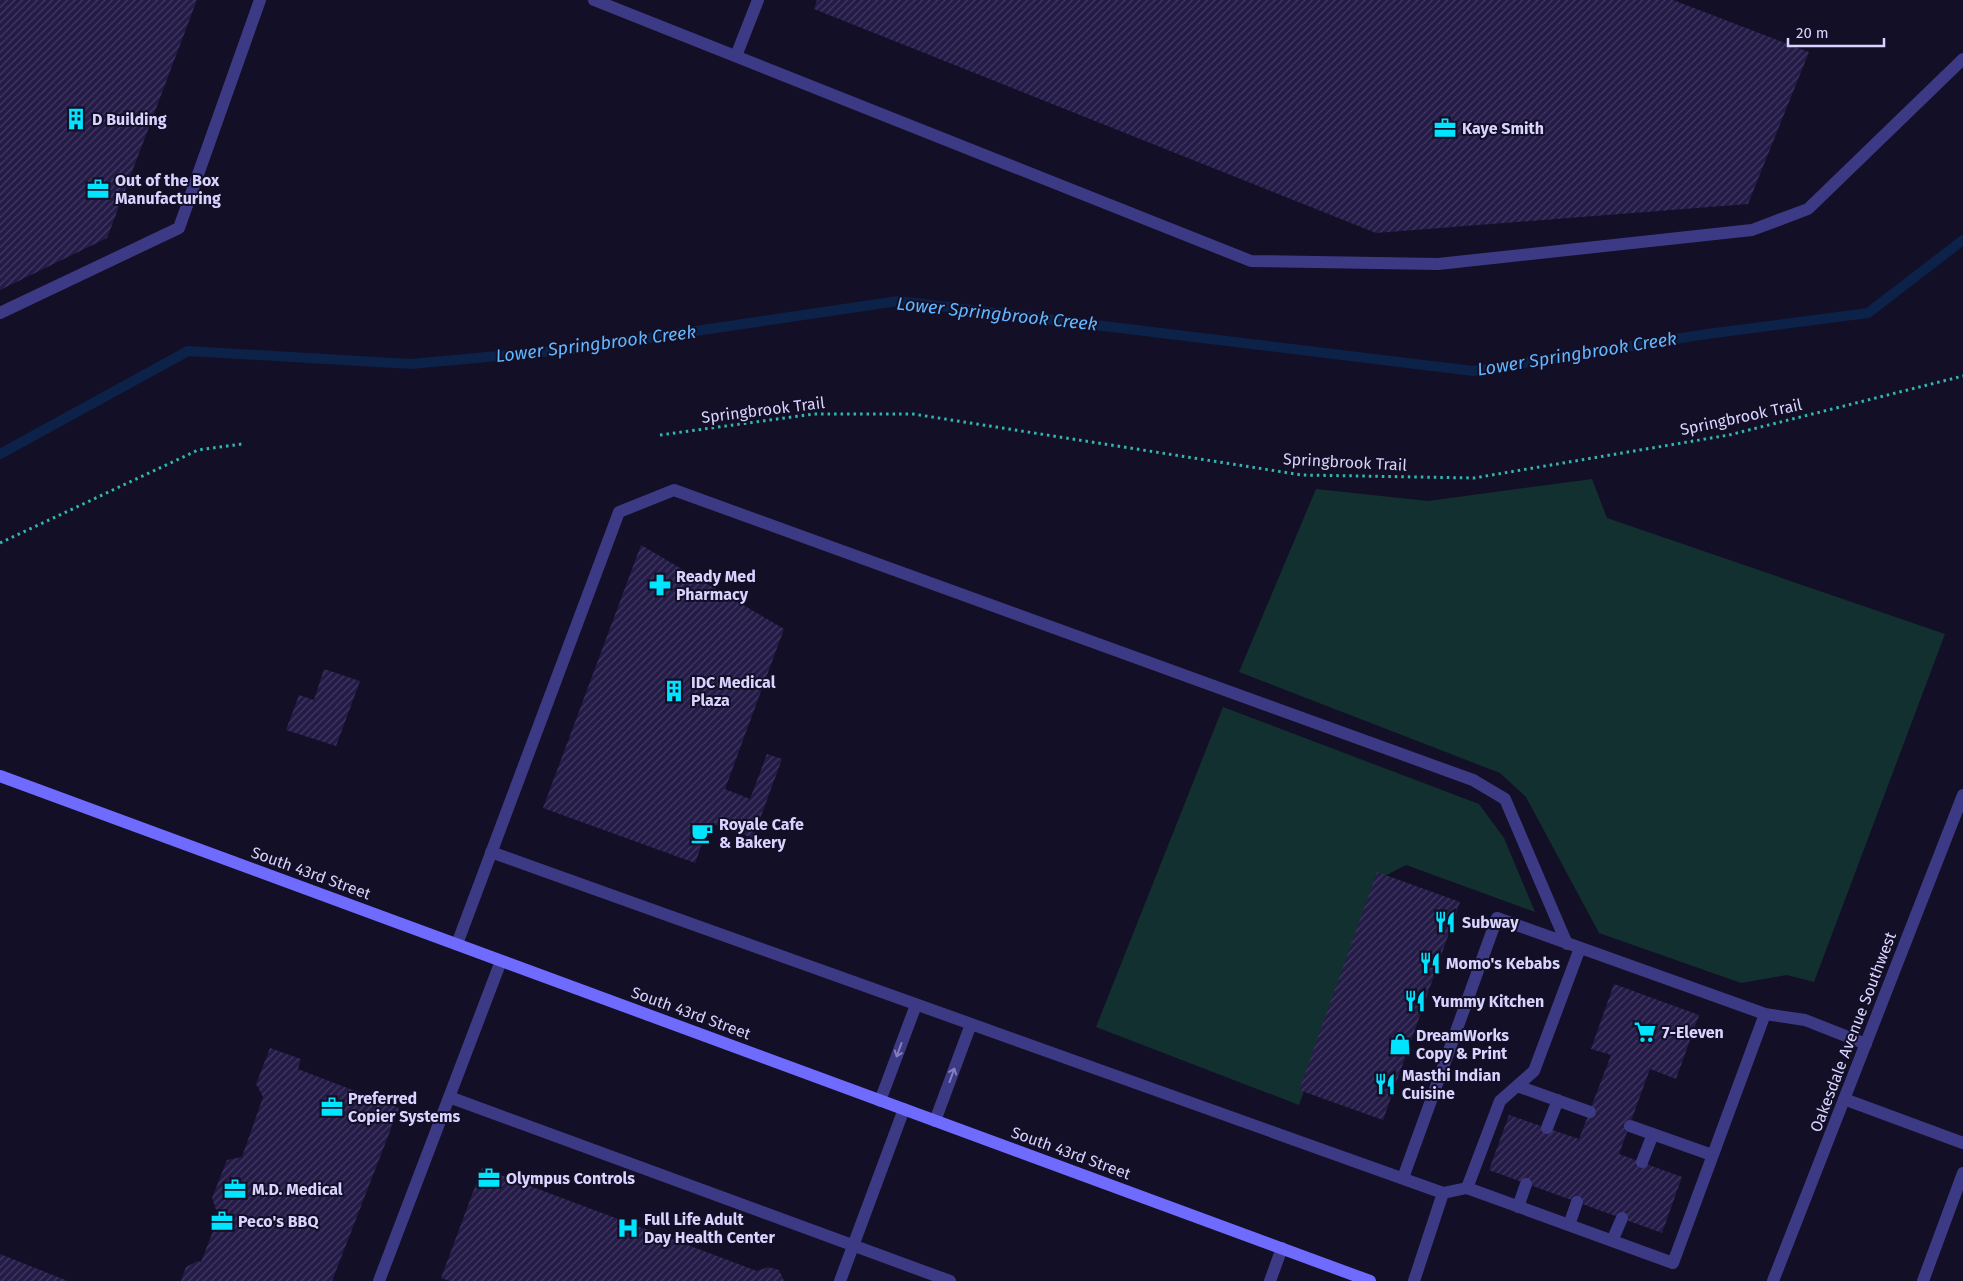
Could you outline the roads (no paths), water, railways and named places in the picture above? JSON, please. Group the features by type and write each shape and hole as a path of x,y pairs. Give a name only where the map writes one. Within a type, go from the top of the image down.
{"main road":[{"name":"South 43rd Street","path":"0,776 1370,1281"}],"street":[{"path":"0,313 178,228 260,0"},
{"path":"594,0 1251,261 1438,264 1752,230 1808,208 1963,59"},
{"path":"736,56 758,0"},
{"path":"457,944 619,512 674,490 1473,780 1505,799 1567,944"},
{"name":"Oakesdale Avenue Southwest","path":"1773,1281 1963,795"},
{"path":"491,852 1442,1193 1467,1188 1673,1263 1765,1014"},
{"path":"1403,1178 1497,918 1765,1014 1805,1020 1866,1044"},
{"path":"1467,1188 1500,1100 1534,1071 1580,948"},
{"path":"379,1281 501,961"},
{"path":"880,1101 916,1004"},
{"path":"935,1121 971,1024"},
{"path":"1517,1086 1590,1112"},
{"path":"450,1097 950,1281"},
{"path":"1844,1099 1963,1143"},
{"path":"1547,1128 1558,1100"},
{"path":"840,1281 904,1109"},
{"path":"1630,1126 1712,1155"},
{"path":"1642,1162 1653,1134"},
{"path":"1922,1281 1963,1173"},
{"path":"1518,1207 1526,1184"},
{"path":"1414,1281 1442,1193"},
{"path":"1569,1225 1577,1202"},
{"path":"1612,1241 1622,1218"},
{"path":"1270,1281 1282,1248"}],"waterway":[{"name":"Lower Springbrook Creek","path":"0,454 188,351 411,364 574,349 898,301 1473,371 1707,334 1868,313 1963,240"}],"place":[{"name":"D Building","path":"76,119"},
{"name":"Kaye Smith","path":"1445,128"},
{"name":"Out of the Box Manufacturing","path":"98,189"},
{"name":"Ready Med Pharmacy","path":"660,585"},
{"name":"IDC Medical Plaza","path":"674,691"},
{"name":"Royale Cafe & Bakery","path":"702,833"},
{"name":"Subway","path":"1445,922"},
{"name":"Momo's Kebabs","path":"1430,963"},
{"name":"Yummy Kitchen","path":"1415,1001"},
{"name":"7-Eleven","path":"1645,1032"},
{"name":"DreamWorks Copy & Print","path":"1400,1044"},
{"name":"Masthi Indian Cuisine","path":"1385,1084"},
{"name":"Preferred Copier Systems","path":"332,1107"},
{"name":"Olympus Controls","path":"489,1178"},
{"name":"M.D. Medical","path":"235,1189"},
{"name":"Peco's BBQ","path":"222,1221"},
{"name":"Full Life Adult Day Health Center","path":"628,1228"}]}
